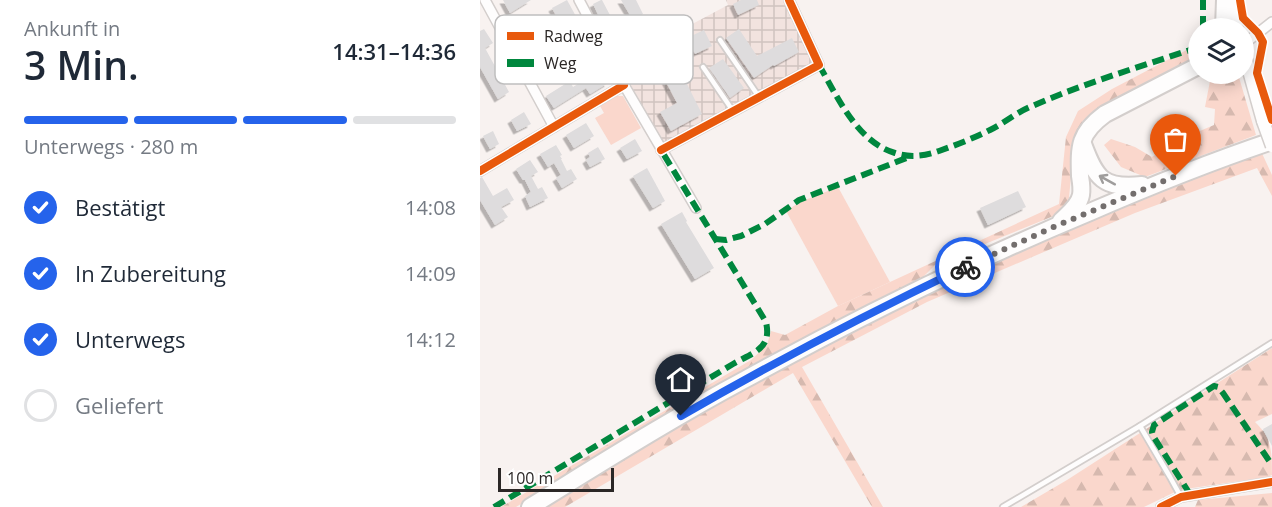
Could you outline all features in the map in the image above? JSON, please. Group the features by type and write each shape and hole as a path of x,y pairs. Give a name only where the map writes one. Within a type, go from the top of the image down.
{"highway":[{"path":"1224,18 1225,0"},
{"path":"1056,226 1076,206 1081,195 1079,154 1085,132 1104,114 1188,70"},
{"path":"1082,140 1093,170 1102,180 1117,186 1155,184"},
{"path":"530,507 743,380 878,309 1056,226 1155,184 1272,141"}],"street":[{"path":"485,0 495,18"},
{"path":"661,150 819,65 789,0"},
{"path":"1230,0 1234,18"},
{"path":"581,1 587,15"},
{"path":"1254,36 1272,22"},
{"path":"531,84 554,127"},
{"path":"1253,84 1272,146"},
{"path":"480,171 624,86 696,208"},
{"path":"1161,507 1181,496 1272,482"},
{"path":"1181,496 1186,507"}],"lane":[{"path":"720,40 759,97"},
{"path":"703,67 734,111"},
{"path":"1003,507 1140,426 1272,343"},
{"path":"1140,426 1181,496"}],"shaded area":[{"path":"726,0 783,0 814,64 663,145 630,84 693,84 693,24 728,5"}],"green space":[{"path":"1188,49 1188,62 1074,144 1069,198 1061,213 936,264 921,279 516,507 501,507 751,360 767,345 771,331 785,335 838,306 1059,204 1066,137 1078,111 1112,89"},
{"path":"1209,84 1241,84 1256,135 1145,177 1121,167 1104,145 1111,139 1135,147 1152,157 1167,146 1175,128 1184,129 1188,136 1214,125 1215,109 1205,107"},
{"path":"617,96 623,96 641,128 611,145 595,118 604,113 600,106"},
{"path":"1260,149 1272,175 1272,196 1257,168 1135,213 927,302 802,367 883,507 872,507 793,373 565,507 537,507 746,384 1050,233"},
{"path":"838,187 890,282 838,306 786,211 800,202"},
{"path":"1272,348 1272,414 1255,422 1265,434 1270,446 1272,475 1179,490 1144,507 1021,507 1067,480"},
{"path":"1272,493 1272,507 1195,507 1198,500"}],"building":[{"path":"503,0 531,0 510,13"},
{"path":"567,0 575,15 556,15 552,8"},
{"path":"602,0 610,15 598,15 593,4"},
{"path":"621,0 636,0 643,14 630,15"},
{"path":"741,0 757,0 759,5 738,15 733,4"},
{"path":"484,29 493,43 485,48 495,66 495,84 505,84 509,92 498,99 480,67 480,31"},
{"path":"739,29 757,56 792,38 799,52 754,78 726,38"},
{"path":"704,30 712,46 695,54 693,35"},
{"path":"723,59 744,88 730,98 709,68"},
{"path":"565,84 572,84 573,87 578,84 606,84 590,94 586,88 554,108 546,96"},
{"path":"667,84 687,84 702,114 671,131 660,112 677,103"},
{"path":"524,112 531,124 517,131 511,120"},
{"path":"586,123 594,136 574,148 566,135"},
{"path":"493,131 499,144 490,149 483,136"},
{"path":"635,139 642,151 627,159 620,148"},
{"path":"556,145 567,171 571,169 577,179 562,188 556,178 561,175 554,163 548,167 540,154"},
{"path":"598,147 605,159 590,167 586,160 590,157 588,153"},
{"path":"530,160 538,172 531,176 538,189 542,187 548,198 530,207 525,196 531,192 516,169"},
{"path":"647,168 665,201 653,208 633,176"},
{"path":"482,177 493,196 507,188 514,200 501,207 508,217 495,225 480,200 480,178"},
{"path":"1018,191 1026,207 988,225 980,208"},
{"path":"682,212 714,268 695,279 661,224"},
{"path":"1272,424 1272,446 1263,429"}],"marked path":[{"path":"1203,0 1203,18"},
{"path":"819,65 841,104 870,139 895,153 917,156 934,153 971,139 1025,109 1069,91 1188,51"},
{"path":"494,507 754,353 764,344 767,331 766,322 661,150"},
{"path":"715,239 726,240 741,236 765,224 799,200 909,157"},
{"path":"1188,495 1188,491 1152,432 1154,425 1214,386 1223,393 1272,465"}],"cycle path":[{"path":"661,150 819,65 789,0"},
{"path":"1240,0 1243,18 1258,33 1263,42 1257,73 1272,120"},
{"path":"480,171 624,85"},
{"path":"1161,507 1181,497 1272,482"}],"way so far":[{"path":"965,267 1176,176"}],"route":[{"path":"681,416 743,380 878,309 965,267"}]}
